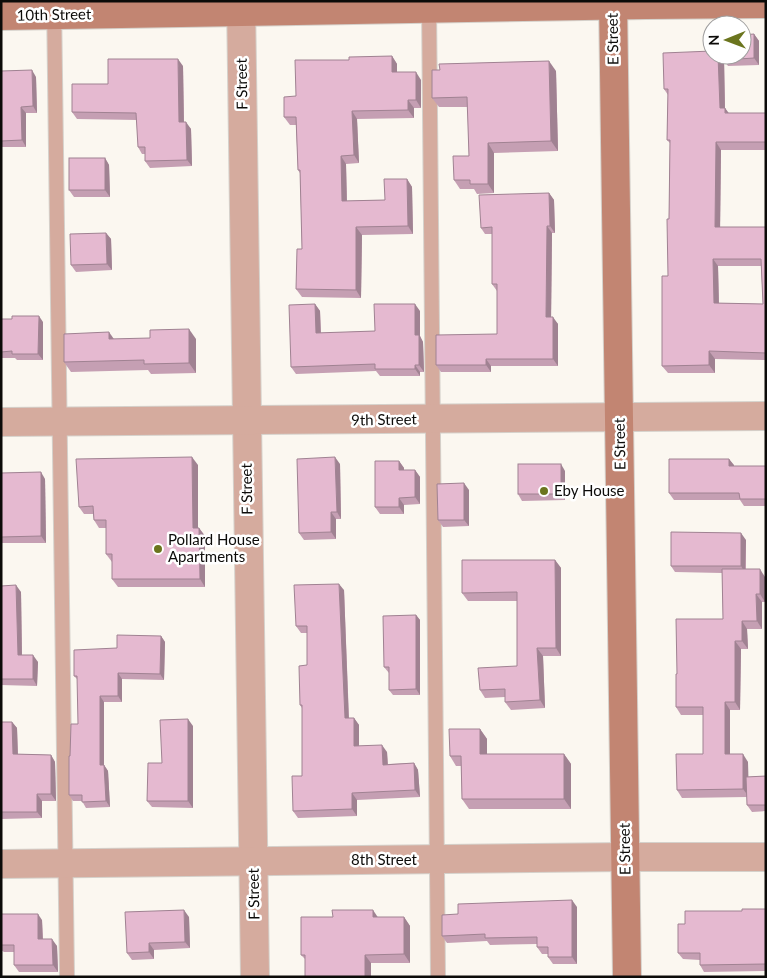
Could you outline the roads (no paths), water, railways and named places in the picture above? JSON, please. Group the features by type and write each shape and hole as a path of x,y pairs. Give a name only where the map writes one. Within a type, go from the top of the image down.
{"street":[{"name":"10th Street","path":"1,16 55,8 613,3 766,4"},
{"name":"E Street","path":"613,3 627,977"},
{"name":"F Street","path":"241,7 255,977"},
{"name":"9th Street","path":"1,422 766,416"},
{"name":"8th Street","path":"1,864 766,857"}],"lane":[{"path":"429,5 438,977"},
{"path":"55,8 67,977"}],"place":[{"name":"Eby House","path":"544,491"},
{"name":"Pollard House Apartments","path":"158,549"}]}
